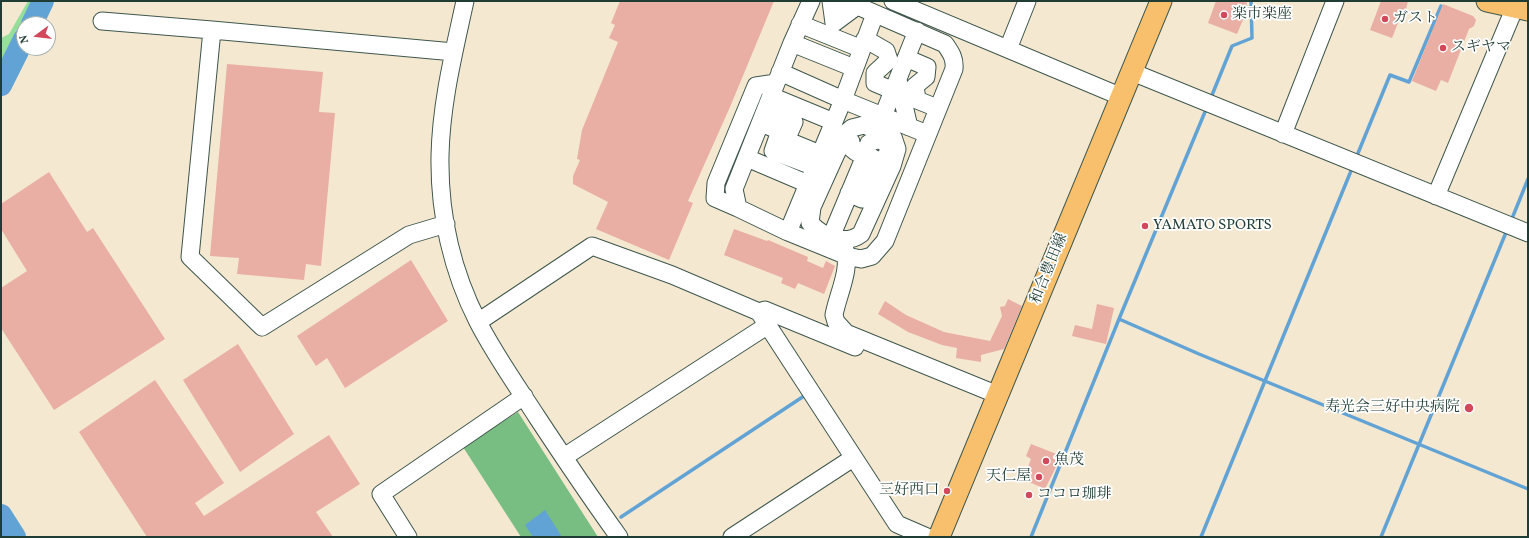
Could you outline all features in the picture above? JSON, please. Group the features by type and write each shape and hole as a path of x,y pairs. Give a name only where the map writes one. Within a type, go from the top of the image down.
{"main road":[{"name":"和合豊田線","path":"939,537 1161,1"},
{"path":"1487,1 1522,8"}],"street":[{"path":"465,1 444,99 440,156 441,188 446,224 460,278 478,322 564,457 619,537"},
{"path":"738,208 734,189 792,43 811,1"},
{"path":"831,1 834,23 852,4 945,44 952,53 955,61 954,69 937,108 885,242 872,256 861,259 833,235 810,223 812,207 851,154"},
{"path":"894,1 1122,97"},
{"path":"1008,49 1027,1"},
{"path":"1283,134 1335,1"},
{"path":"1436,196 1522,8"},
{"path":"834,122 875,14"},
{"path":"102,21 454,52"},
{"path":"800,24 886,51 889,60 875,73 875,83 896,85"},
{"path":"212,30 190,257 262,327 409,235 446,224"},
{"path":"883,116 916,31"},
{"path":"792,43 854,68"},
{"path":"906,58 927,67 926,77 915,86 917,100 937,108"},
{"path":"1132,72 1528,233"},
{"path":"896,85 909,127"},
{"path":"788,232 808,184 851,154 893,137 897,149 885,181 861,234 854,239 833,235 788,232 715,198 716,183 756,86 771,97 794,122 786,140 851,154"},
{"path":"771,97 843,100 927,134"},
{"path":"771,97 834,122 851,154 885,181"},
{"path":"851,154 849,193 833,235 846,268 834,315 836,322 846,333 997,399"},
{"path":"747,158 808,184"},
{"path":"849,193 862,199 870,182 885,181"},
{"path":"478,322 592,246 672,275 764,318 897,524 927,537"},
{"path":"564,457 764,318 765,310 997,399"},
{"path":"408,537 380,494 524,396"},
{"path":"732,537 853,458"}],"green space":[{"path":"28,1 37,1 30,16 19,16"},
{"path":"16,22 16,44 1,75 1,38 9,34"},
{"path":"518,412 598,537 521,537 463,447"}],"water":[{"path":"545,510 562,537 533,537 525,525"}],"building":[{"path":"620,1 774,1 730,107 688,201 693,203 669,260 596,229 608,202 573,184 573,176 580,160 577,159 582,130 618,42 609,38 615,25 611,23"},
{"path":"1216,1 1246,1 1248,8 1237,34 1208,23"},
{"path":"1381,1 1408,1 1405,14 1402,13 1392,38 1370,30"},
{"path":"1443,4 1473,16 1476,20 1474,26 1469,29 1448,83 1441,80 1436,91 1412,81"},
{"path":"227,64 323,72 319,112 335,113 321,266 306,264 304,280 237,274 239,258 210,256"},
{"path":"49,172 87,232 93,228 165,339 54,410 1,328 1,288 27,271 1,229 1,204"},
{"path":"734,229 767,241 768,240 808,257 807,261 823,268 826,261 835,266 824,294 798,283 795,289 781,283 783,278 724,255"},
{"path":"411,260 448,321 345,388 327,358 316,366 297,336"},
{"path":"1008,299 1022,306 1004,349 981,355 981,362 956,358 957,348 942,345 908,332 878,314 885,301 906,315 944,332 990,341 1002,316 1000,307 1005,306"},
{"path":"1097,304 1114,308 1106,344 1072,336 1075,325 1092,329"},
{"path":"238,344 294,434 240,472 183,380"},
{"path":"155,380 224,483 195,503 204,516 329,435 360,484 316,512 333,537 147,537 79,432"},
{"path":"1031,444 1059,455 1058,457 1060,459 1045,489 1027,481 1030,473 1026,472 1031,459 1026,456"}],"waterway":[{"path":"36,16 43,1"},
{"path":"1210,100 1232,46 1252,38 1251,1"},
{"path":"1356,158 1390,75 1409,82 1441,6"},
{"path":"1,85 16,55"},
{"path":"1207,107 1119,319 1199,354 1528,489"},
{"path":"1201,537 1353,166"},
{"path":"1511,221 1528,179"},
{"path":"1381,537 1507,230"},
{"path":"1031,537 1119,319"},
{"path":"621,517 804,396"},
{"path":"1,515 15,537"}],"place":[{"name":"楽市楽座","path":"1224,15"},
{"name":"ガスト","path":"1385,19"},
{"name":"スギヤマ","path":"1443,48"},
{"name":"YAMATO SPORTS","path":"1145,226"},
{"name":"寿光会三好中央病院","path":"1469,408"},
{"name":"魚茂","path":"1046,461"},
{"name":"天仁屋","path":"1039,477"},
{"name":"三好西口","path":"947,491"},
{"name":"ココロ珈琲","path":"1029,495"}]}
